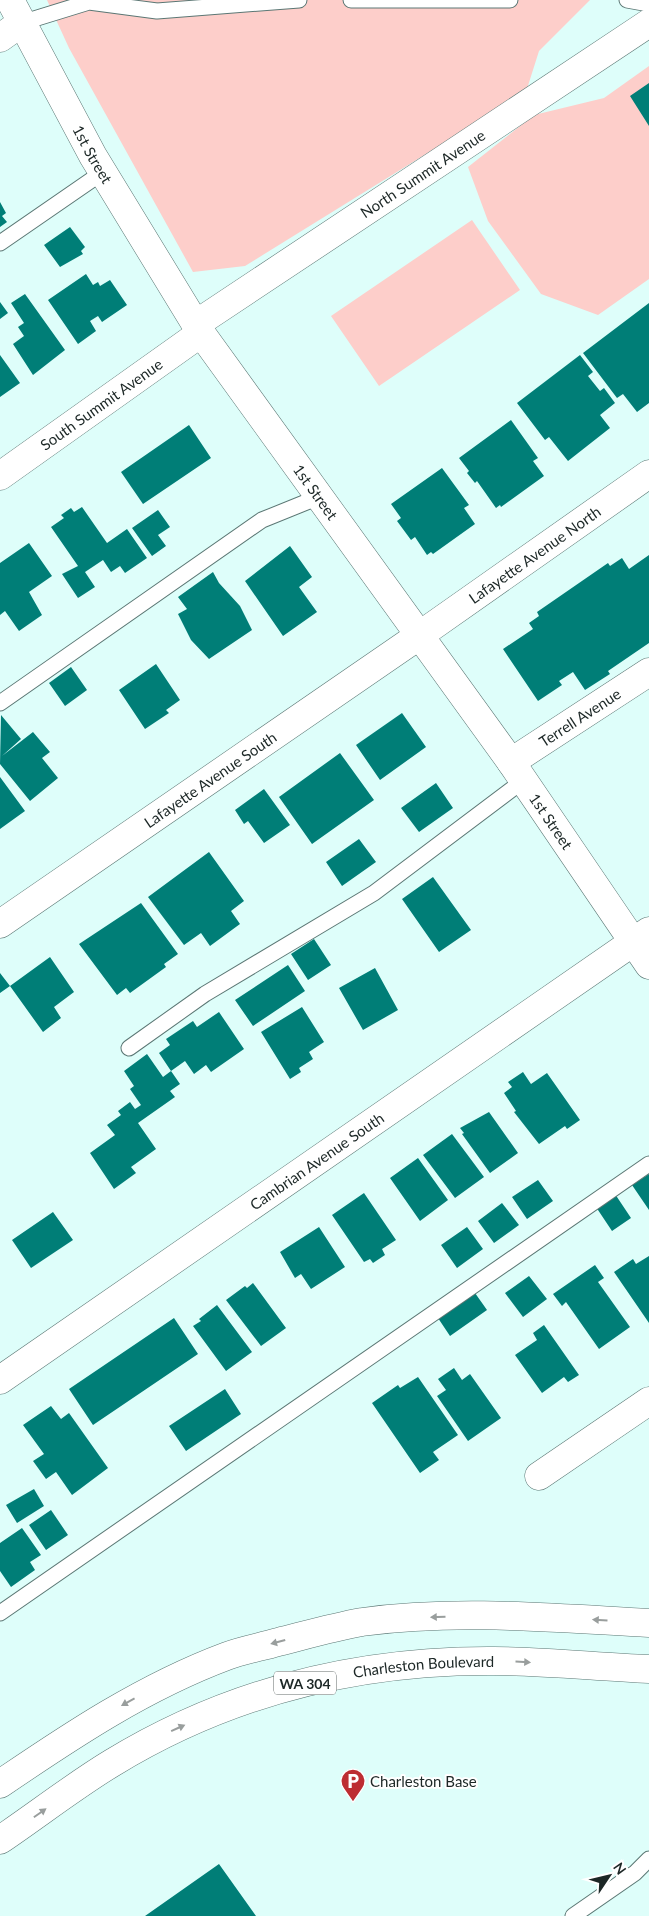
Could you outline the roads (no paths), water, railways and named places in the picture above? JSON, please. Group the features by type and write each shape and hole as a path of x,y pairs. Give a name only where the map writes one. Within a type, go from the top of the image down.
{"main road":[{"name":"1st Street","path":"10,20 199,328 518,771 641,936 649,965"},
{"name":"North Summit Avenue","path":"199,328 649,23"},
{"name":"South Summit Avenue","path":"0,476 199,328"},
{"name":"Lafayette Avenue North","path":"420,635 649,474"},
{"name":"Lafayette Avenue South","path":"0,924 420,635"},
{"name":"Terrell Avenue","path":"518,771 649,672"},
{"name":"Cambrian Avenue South","path":"0,1380 641,936"},
{"path":"538,1476 649,1401"},
{"path":"0,1784 88,1724 151,1690 227,1656 317,1632 362,1623 419,1617 496,1615 649,1623"},
{"name":"Charleston Boulevard","path":"0,1840 112,1763 171,1731 243,1699 328,1676 368,1668 422,1663 495,1661 649,1670"}],"lane":[{"path":"10,20 89,2 157,11 299,0"},
{"path":"351,0 412,2 510,0"},
{"path":"627,0 649,4"},
{"path":"0,243 103,172"},
{"path":"0,703 262,520 319,497"},
{"path":"129,1048 205,994 374,892 518,771"},
{"path":"0,1613 649,1164"},
{"path":"573,1916 636,1873 649,1859"}],"place":[{"name":"Charleston Base","path":"353,1802"}]}
